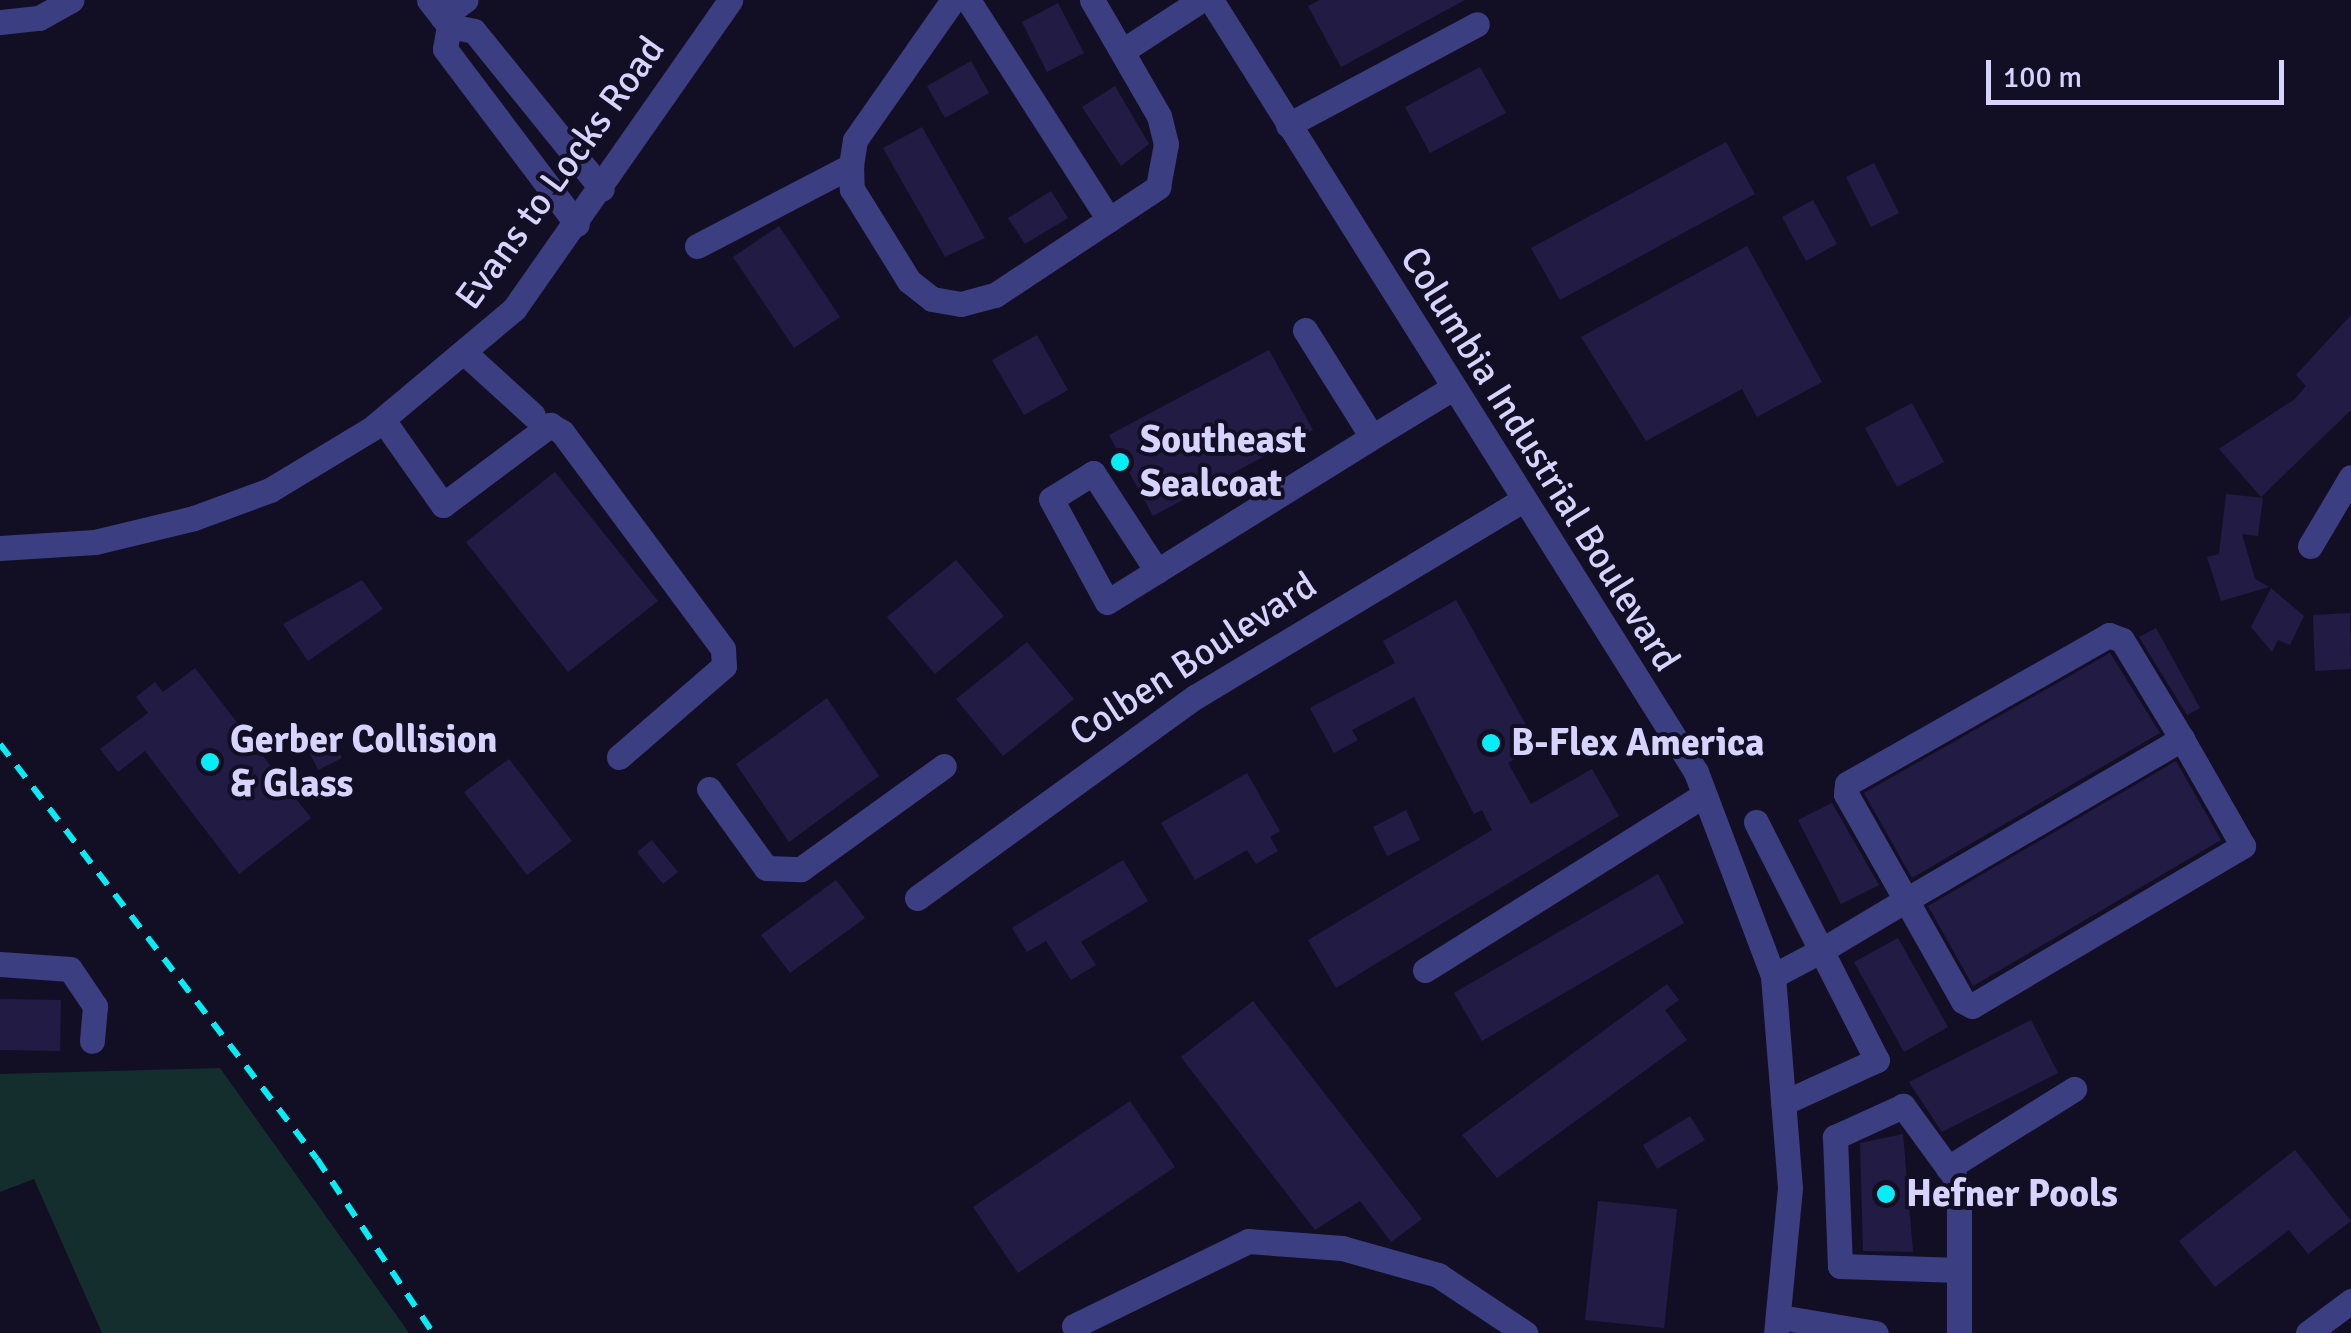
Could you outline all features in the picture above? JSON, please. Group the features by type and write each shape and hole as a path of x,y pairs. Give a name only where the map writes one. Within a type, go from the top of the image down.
{"street":[{"path":"0,22 39,18 71,0"},
{"path":"440,14 465,0"},
{"name":"Evans to Locks Road","path":"0,548 95,542 194,518 270,490 383,420 467,356 577,224 730,0"},
{"path":"953,0 854,140 850,166 852,190 909,281 932,299 995,295 1158,187 1166,144 1127,48 1092,0"},
{"path":"968,0 1109,220"},
{"path":"1127,48 1201,0"},
{"name":"Columbia Industrial Boulevard","path":"1210,0 1704,795 1773,976 1789,1173 1778,1325"},
{"path":"440,14 474,31 602,190"},
{"path":"440,14 445,49 577,224"},
{"path":"1288,125 1477,24"},
{"path":"697,246 777,196 850,166"},
{"path":"1305,330 1372,437"},
{"path":"467,356 532,415"},
{"path":"1157,571 1093,473 1051,499 1106,602 1157,571 1372,437 1451,389"},
{"path":"383,420 443,505 550,425 562,432 723,649 724,666 619,757"},
{"path":"2310,546 2351,477"},
{"name":"Colben Boulevard","path":"917,898 1195,696 1521,501"},
{"path":"2109,635 2122,640 2182,739 2242,846 1972,1006 1963,1001 1847,784 2109,635"},
{"path":"1773,976 2182,739"},
{"path":"709,789 766,868 801,869 944,766"},
{"path":"1425,970 1704,795"},
{"path":"1756,822 1877,1060 1783,1103"},
{"path":"0,964 70,969 95,1006 92,1041"},
{"path":"1948,1168 2074,1090"},
{"path":"1958,1333 1959,1270 1959,1190 1948,1168 1903,1106 1835,1136 1833,1171 1840,1266 1959,1270"},
{"path":"1789,1173 1833,1171"},
{"path":"1074,1326 1248,1240 1342,1248 1438,1275 1525,1333"},
{"path":"2308,1333 2351,1301"},
{"path":"1778,1325 1876,1333"}],"green space":[{"path":"220,1068 409,1333 102,1333 34,1179 0,1192 0,1074"}],"building":[{"path":"1320,0 1465,0 1341,67 1308,6"},
{"path":"1058,3 1084,53 1047,72 1022,22"},
{"path":"971,61 989,93 945,118 927,86"},
{"path":"1480,67 1506,113 1430,153 1405,107"},
{"path":"1115,86 1149,144 1121,166 1082,107"},
{"path":"922,127 985,238 945,257 883,148"},
{"path":"1726,142 1755,194 1560,300 1531,248"},
{"path":"1874,163 1899,213 1871,227 1846,177"},
{"path":"1051,191 1068,218 1025,244 1008,218"},
{"path":"1813,200 1837,244 1806,261 1782,217"},
{"path":"779,226 840,317 794,348 733,257"},
{"path":"1747,246 1822,382 1757,417 1742,389 1646,441 1581,337"},
{"path":"2351,315 2351,410 2261,497 2219,449 2295,399 2306,386 2296,375"},
{"path":"1037,335 1068,390 1024,415 992,360"},
{"path":"1269,350 1313,430 1153,516 1109,435"},
{"path":"1912,403 1944,462 1897,487 1865,428"},
{"path":"555,472 658,601 568,672 466,542"},
{"path":"2226,494 2263,498 2258,536 2242,534 2255,579 2269,587 2221,601 2207,557 2219,554"},
{"path":"956,560 1004,616 935,674 887,617"},
{"path":"362,580 383,609 308,661 283,624"},
{"path":"2271,588 2304,616 2290,645 2278,640 2272,652 2251,627"},
{"path":"1456,600 1538,746 1508,763 1531,804 1592,769 1619,816 1336,988 1308,940 1492,830 1482,810 1474,814 1414,697 1352,730 1358,740 1334,753 1310,708 1395,663 1383,641"},
{"path":"2350,613 2351,669 2315,671 2313,615"},
{"path":"2156,628 2200,708 2187,715 2139,637"},
{"path":"1027,642 1074,699 1003,756 956,699"},
{"path":"2110,653 2160,733 1912,878 1864,793"},
{"name":"Gerber Collision & Glass","path":"195,668 311,818 239,874 145,751 118,772 100,749 148,713 136,697 155,682 163,692"},
{"path":"827,698 879,776 789,842 736,764"},
{"path":"333,739 342,758 318,770 309,751"},
{"path":"509,759 572,841 527,875 464,792"},
{"path":"2176,761 2221,840 1973,986 1928,906"},
{"path":"1247,773 1280,831 1270,837 1278,851 1256,864 1247,850 1195,880 1161,823"},
{"path":"1832,803 1879,885 1841,904 1798,820"},
{"path":"1406,810 1420,840 1387,856 1373,827"},
{"path":"652,840 678,872 663,884 637,852"},
{"path":"1123,860 1148,901 1081,942 1096,965 1071,980 1046,941 1027,952 1012,928"},
{"path":"1658,874 1684,923 1482,1041 1454,993"},
{"path":"836,880 865,918 790,973 761,935"},
{"path":"1898,938 1948,1027 1904,1052 1854,962"},
{"path":"1667,984 1679,1000 1665,1010 1687,1040 1497,1178 1462,1135"},
{"path":"0,999 61,1000 60,1051 0,1050"},
{"path":"1253,1001 1422,1219 1391,1242 1360,1201 1315,1230 1181,1057"},
{"path":"2031,1020 2058,1073 1942,1132 1909,1082"},
{"path":"1130,1101 1175,1167 1018,1273 973,1207"},
{"path":"1690,1116 1705,1140 1657,1169 1643,1145"},
{"name":"Hefner Pools","path":"1903,1134 1913,1252 1863,1251 1860,1143"},
{"path":"2295,1150 2351,1221 2308,1254 2289,1230 2215,1287 2179,1241"},
{"path":"1598,1201 1677,1209 1664,1328 1585,1320"}],"railway":[{"path":"0,744 317,1159 433,1333"}],"place":[{"name":"Southeast Sealcoat","path":"1120,462"},
{"name":"B-Flex America","path":"1491,743"},
{"name":"Gerber Collision & Glass","path":"210,762"},
{"name":"Hefner Pools","path":"1886,1194"}]}
